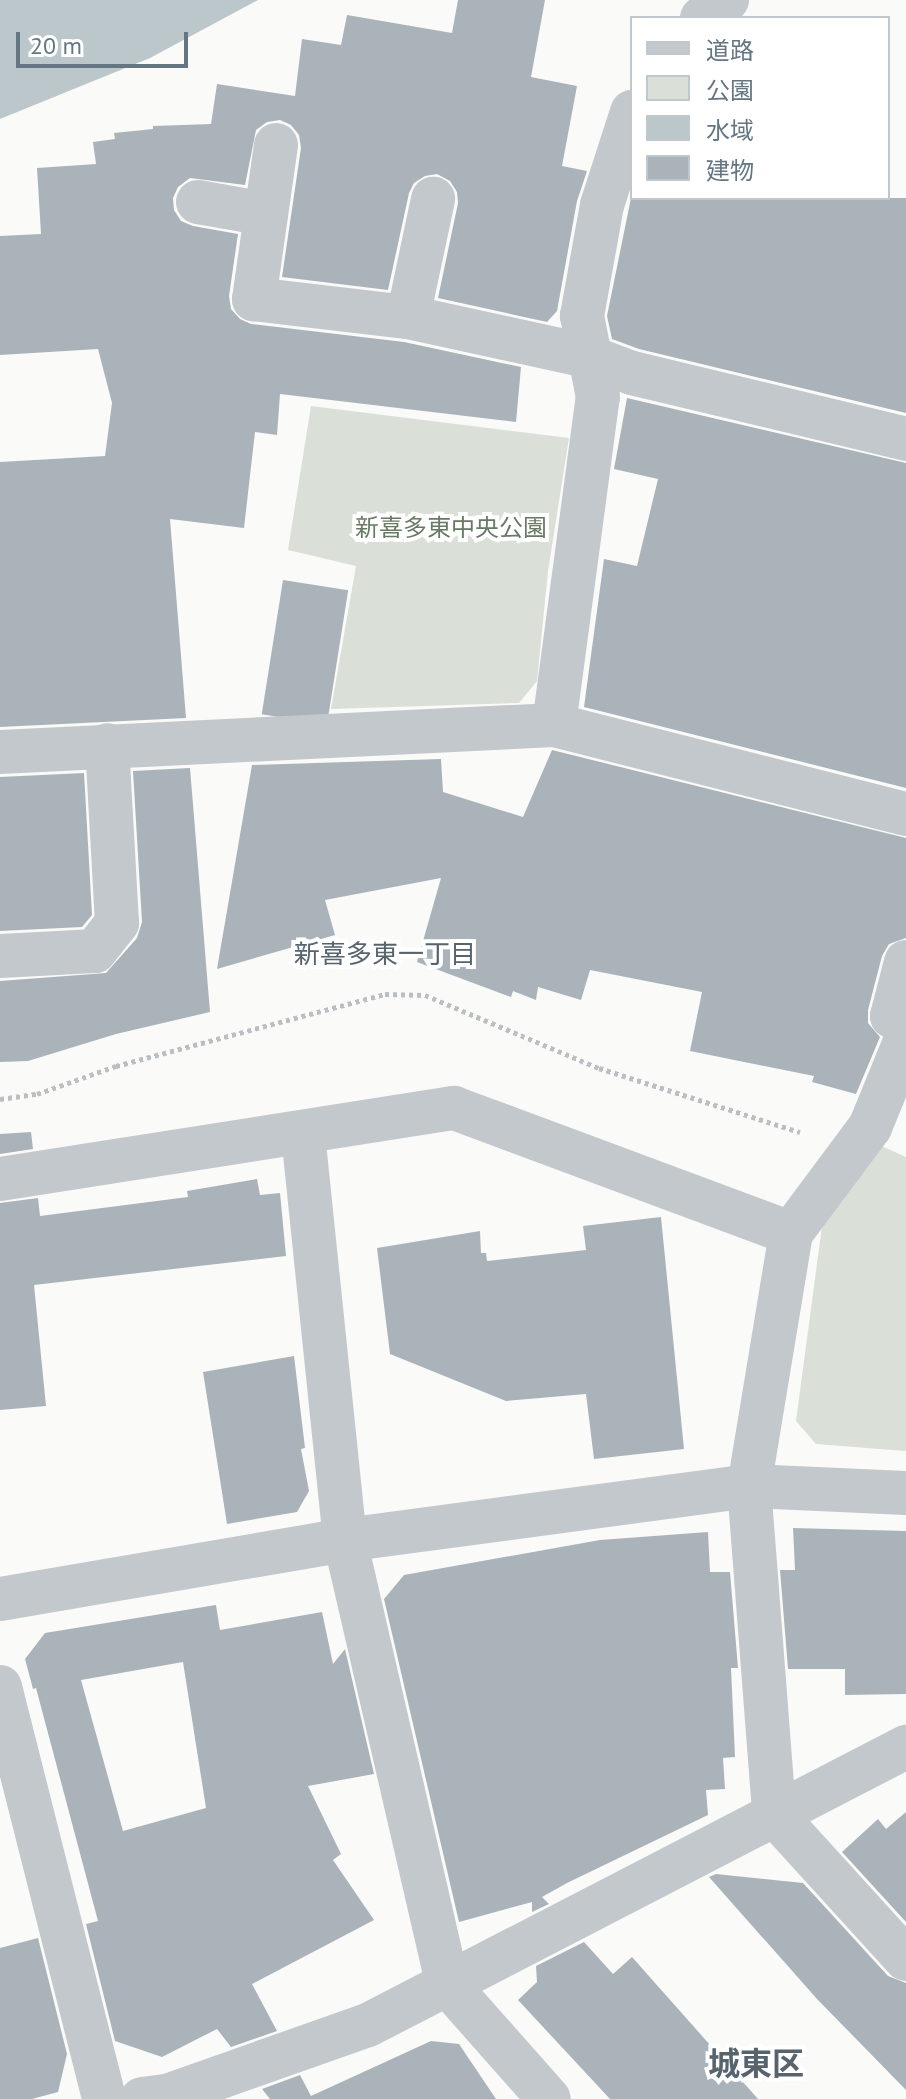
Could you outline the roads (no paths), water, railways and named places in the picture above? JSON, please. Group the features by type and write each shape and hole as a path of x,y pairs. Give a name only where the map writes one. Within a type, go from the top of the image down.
{"street":[{"path":"705,16 727,0"},
{"path":"554,725 598,397 587,356 582,316 602,205 630,118"},
{"path":"276,145 254,299 408,317 587,356 632,373 906,439"},
{"path":"408,317 433,199"},
{"path":"198,202 266,214"},
{"path":"0,752 554,725 906,814"},
{"path":"0,956 95,951 117,923 107,745"},
{"path":"906,962 892,1016 906,1021"},
{"path":"906,1039 870,1127 791,1233 749,1486 774,1814 906,1959"},
{"path":"0,1179 454,1108 791,1233"},
{"path":"303,1134 345,1540 448,1985 549,2099"},
{"path":"0,1599 345,1540 749,1486 906,1493"},
{"path":"0,1687 104,2099"},
{"path":"142,2099 167,2096 368,2025 906,1747"}],"water":[{"path":"0,0 258,0 150,58 0,119"}],"district":[{"name":"新喜多東一丁目","path":"385,954"},
{"name":"城東区","path":"756,2063"}],"park label":[{"name":"新喜多東中央公園","path":"451,528"}]}
